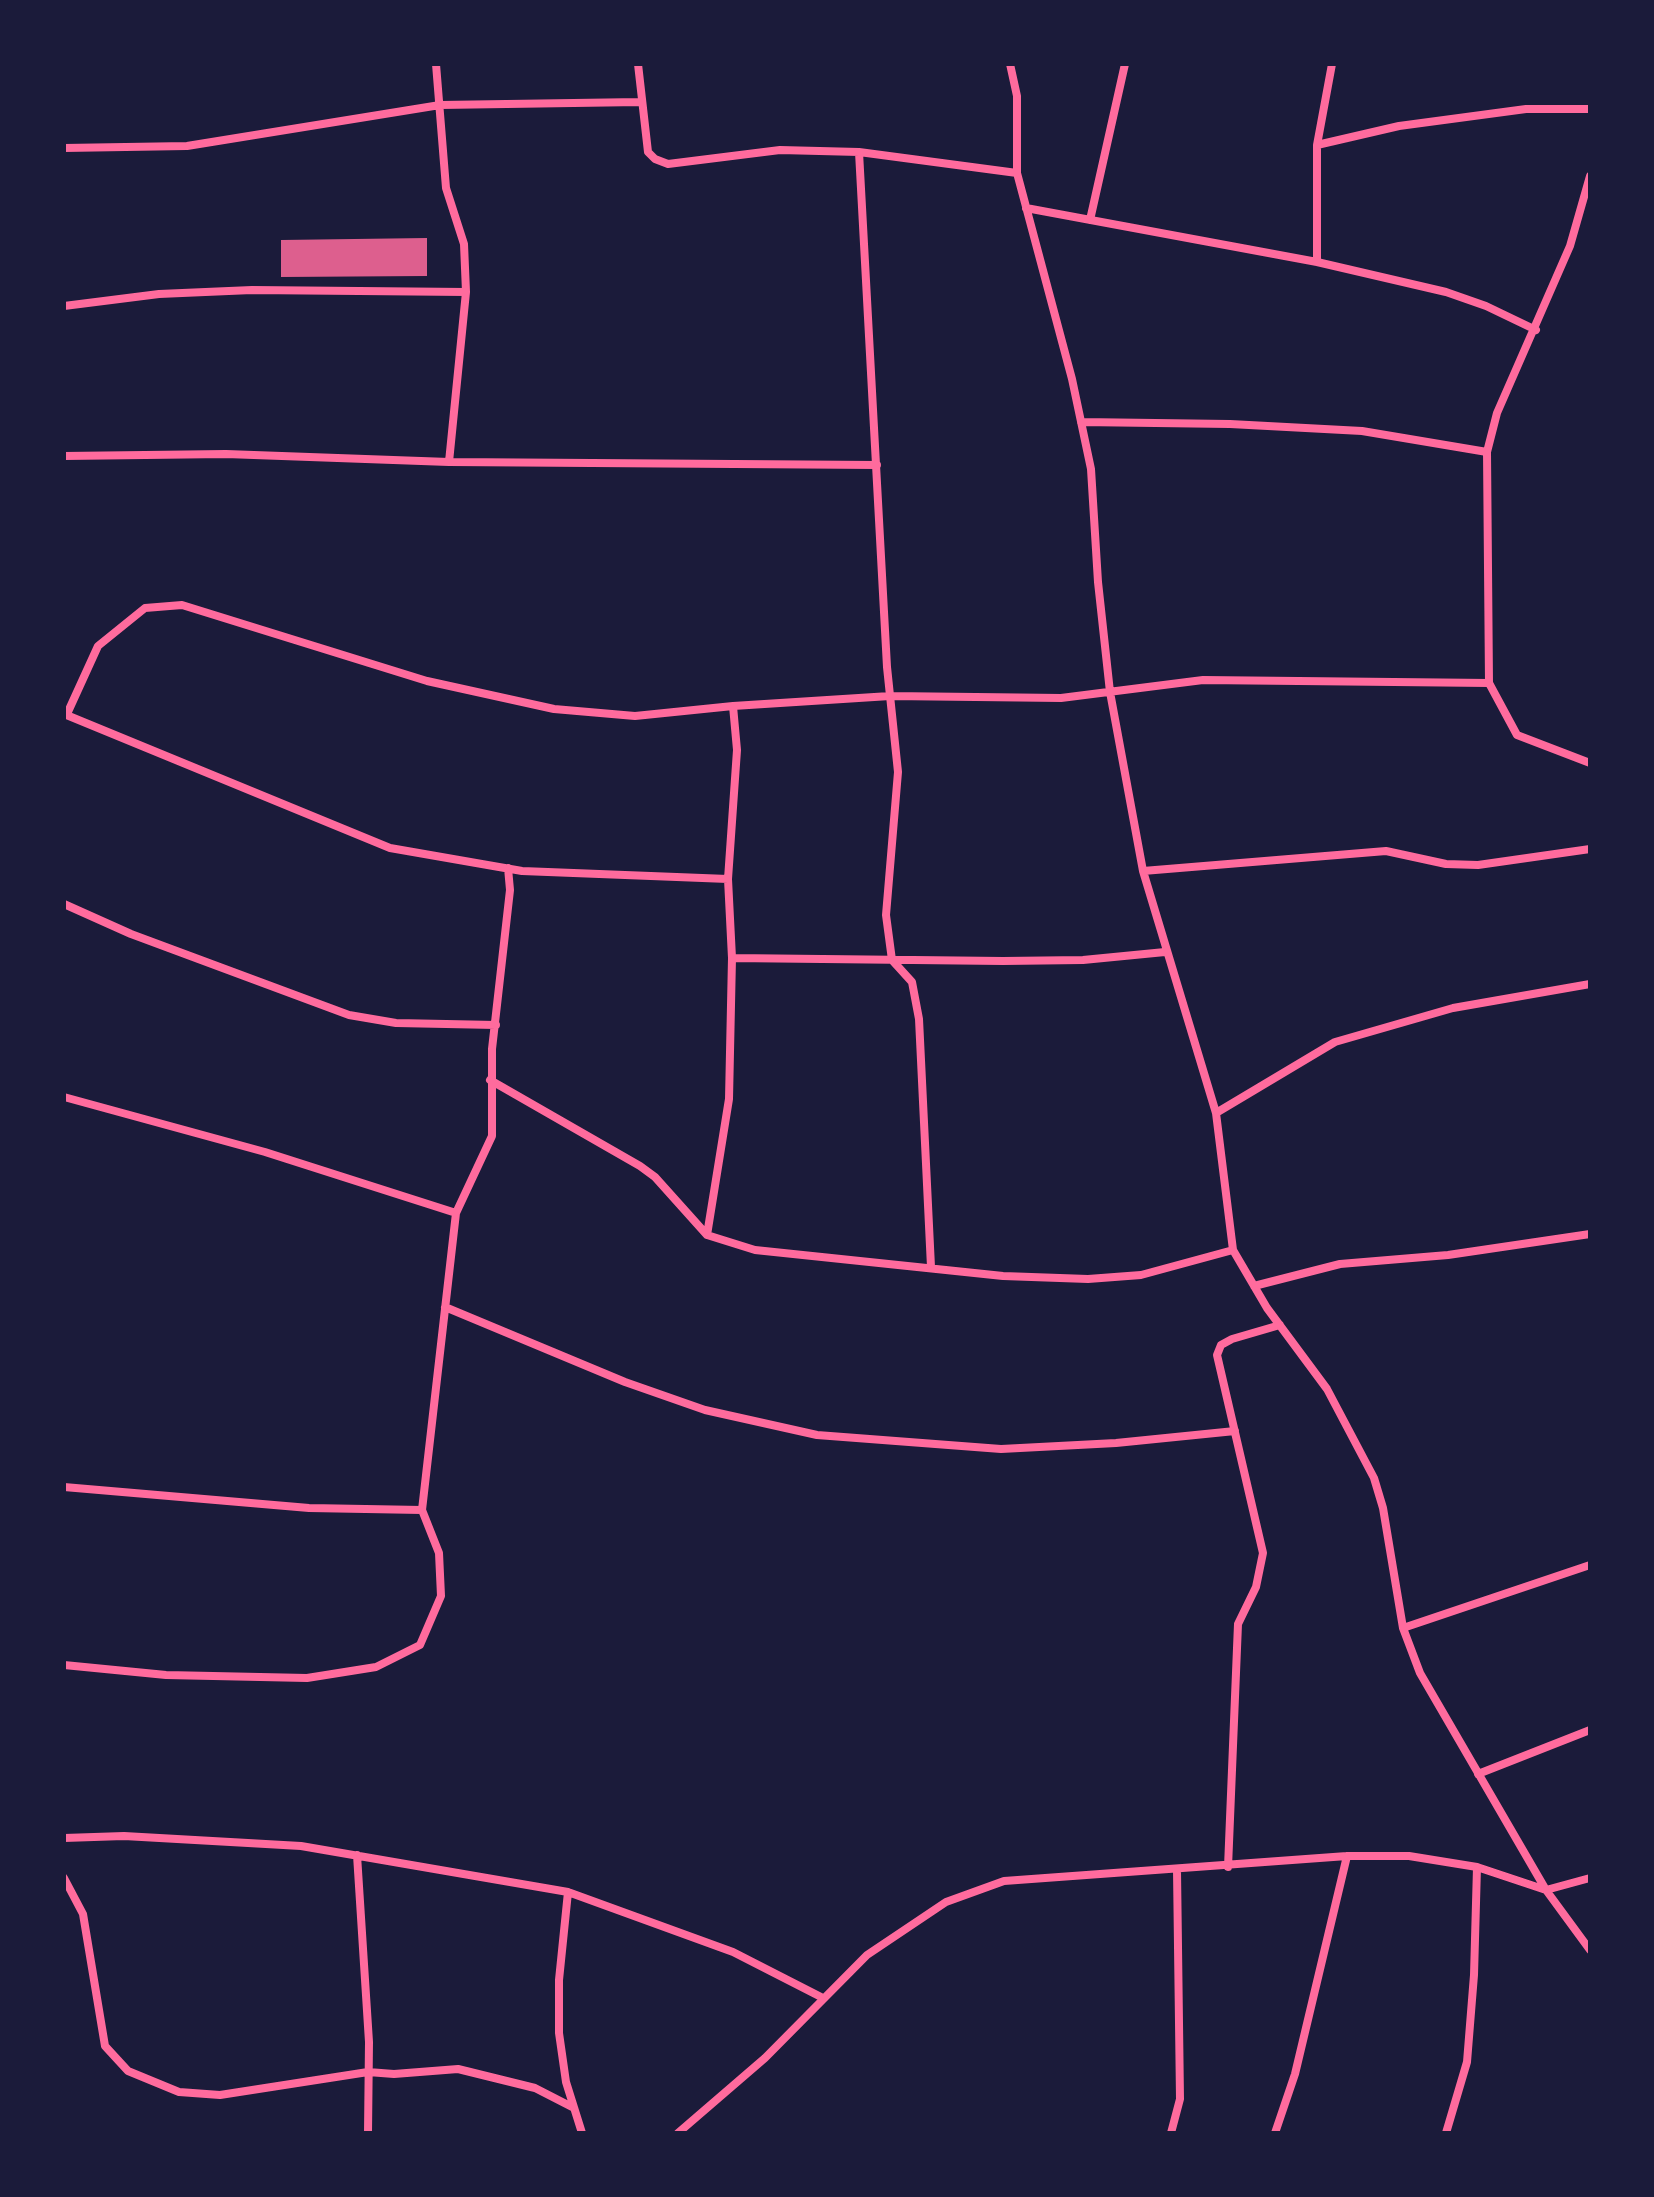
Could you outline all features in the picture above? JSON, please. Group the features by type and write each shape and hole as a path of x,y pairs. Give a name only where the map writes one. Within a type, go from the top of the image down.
{"street":[{"path":"436,64 446,188 464,244 466,292 449,462"},
{"path":"638,64 648,152 668,164 780,150 859,152 1017,173"},
{"path":"1010,64 1017,96 1017,173 1091,469 1098,582 1110,692 1143,871 1216,1113 1233,1250 1280,1325 1327,1389 1374,1478 1383,1508 1403,1628 1420,1673 1546,1890 1589,1946"},
{"path":"1090,220 1125,64"},
{"path":"1317,262 1317,145 1332,64"},
{"path":"64,148 187,146 440,105 640,102"},
{"path":"1317,145 1399,126 1498,113 1590,109"},
{"path":"859,152 890,696 898,772 894,841 886,883 892,960 912,982 919,1019 931,1267"},
{"path":"1590,176 1570,246 1536,330 1497,413 1487,452 1489,683 1517,735 1590,763"},
{"path":"1026,208 1317,262 1446,292 1486,306 1536,330"},
{"path":"64,306 159,294 252,290 466,292"},
{"path":"1081,422 1362,431 1487,452"},
{"path":"64,456 226,454 449,462 877,465"},
{"path":"728,879 508,868 390,848 66,714 98,646 145,608 182,605 427,681 554,709 635,716 890,696 1061,698 1219,680 1489,683"},
{"path":"707,1235 729,1099 732,958 728,879 737,750 733,706"},
{"path":"1143,871 1372,851 1409,854 1446,864 1478,865 1590,849"},
{"path":"64,1665 166,1675 307,1678 376,1667 420,1645 441,1596 439,1553 422,1510 456,1213 492,1136 490,1080 510,890 508,868"},
{"path":"64,904 131,934 349,1015 396,1023 496,1025"},
{"path":"732,958 1083,960 1165,952"},
{"path":"1216,1113 1335,1042 1453,1008 1590,984"},
{"path":"490,1080 655,1177 707,1235 755,1250 1003,1276 1088,1279 1141,1275 1233,1250"},
{"path":"64,1097 265,1152 456,1213"},
{"path":"1254,1286 1340,1264 1493,1250 1590,1234"},
{"path":"445,1307 625,1382 691,1405 817,1435 1001,1449 1116,1443 1235,1431"},
{"path":"1228,1867 1238,1624 1256,1587 1263,1553 1217,1355 1221,1345 1280,1325"},
{"path":"64,1487 348,1511 422,1510"},
{"path":"1403,1628 1590,1565"},
{"path":"1478,1774 1590,1730"},
{"path":"64,1838 124,1836 301,1846 568,1892 733,1952 823,1998"},
{"path":"357,1855 368,2072 368,2133"},
{"path":"1275,2133 1295,2074 1347,1856"},
{"path":"678,2133 765,2058 867,1955 946,1902 1004,1881 1347,1856 1409,1856 1477,1867 1546,1890 1590,1878"},
{"path":"1446,2133 1467,2062 1474,1975 1477,1867"},
{"path":"1171,2133 1180,2099 1177,1870"},
{"path":"64,1878 83,1914 105,2046 128,2071 179,2092 220,2095 368,2072 458,2069 535,2088 574,2108"},
{"path":"568,1892 559,1980 559,2033 582,2133"}],"building":[{"path":"427,238 427,276 281,277 281,240"}]}
